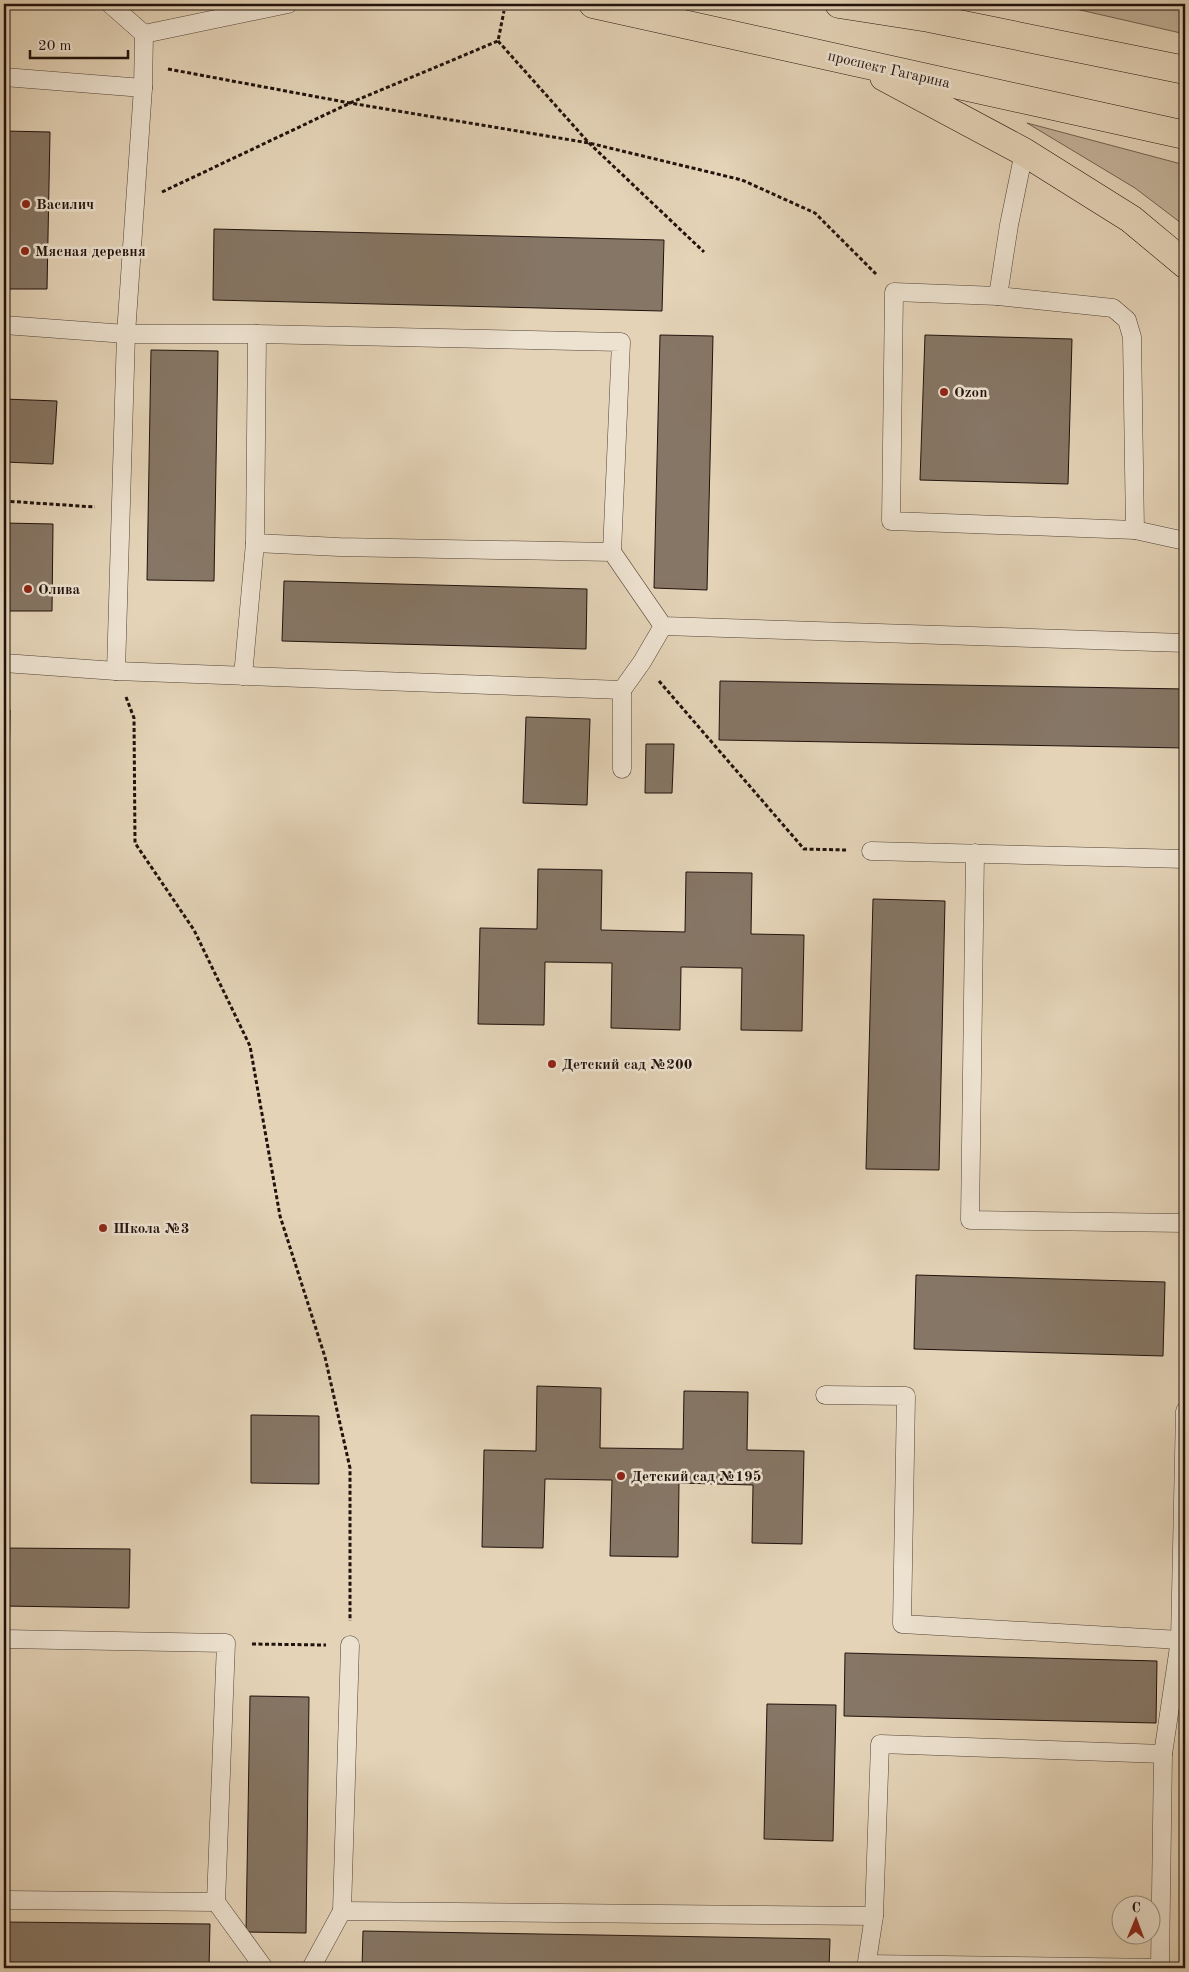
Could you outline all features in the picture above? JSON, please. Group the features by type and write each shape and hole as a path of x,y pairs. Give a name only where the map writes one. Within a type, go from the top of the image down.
{"main road":[{"name":"проспект Гагарина","path":"593,4 1185,135"},
{"path":"839,4 932,11 1185,70"},
{"path":"854,61 1024,152 1131,219 1185,264"}],"lane":[{"path":"110,4 144,34"},
{"path":"144,34 288,4"},
{"path":"116,671 126,334 144,34"},
{"path":"4,77 142,88"},
{"path":"998,296 1009,225 1024,152"},
{"path":"1135,530 1132,337 1127,320 1113,308 998,296 894,292 891,521 1135,530 1185,541"},
{"path":"4,325 126,334 258,334 621,342 612,552 663,626"},
{"path":"243,676 255,543 258,334"},
{"path":"255,543 339,547 612,552"},
{"path":"663,626 1185,643"},
{"path":"622,768 622,690 642,662 663,626"},
{"path":"4,663 116,671 622,690"},
{"path":"872,850 1185,859"},
{"path":"975,853 970,1220 1185,1224"},
{"path":"825,1395 906,1396 902,1624 1183,1640"},
{"path":"1163,1754 880,1744 874,1916 867,1966 1161,1968 1163,1754 1183,1640 1185,1411"},
{"path":"4,1639 226,1643 216,1902 264,1968"},
{"path":"311,1968 342,1911 350,1645"},
{"path":"4,1900 216,1902"},
{"path":"342,1911 874,1916"}],"path":[{"path":"498,41 504,11"},
{"path":"134,205 350,103 498,41"},
{"path":"498,41 590,143 704,252"},
{"path":"143,65 350,103 590,143 742,180 815,213 894,292"},
{"path":"4,501 121,508"},
{"path":"642,662 804,849 872,850"},
{"path":"116,671 134,718 135,842 194,930 250,1046 280,1216 325,1357 350,1468 350,1645 226,1643"}],"shaded area":[{"path":"1054,4 1185,4 1185,34"},
{"path":"1027,123 1185,165 1185,226 1135,188"}],"building":[{"path":"4,131 50,132 47,289 4,289"},
{"path":"214,229 664,240 662,311 213,300"},
{"path":"660,335 713,336 707,590 654,588"},
{"path":"925,335 1072,339 1068,484 920,480"},
{"path":"151,350 218,351 214,581 147,580"},
{"path":"4,399 57,401 53,464 4,462"},
{"path":"4,523 53,524 52,611 4,611"},
{"path":"284,581 587,589 586,649 282,641"},
{"path":"720,681 1185,689 1185,748 719,740"},
{"path":"4,709 10,710 9,776 4,776"},
{"path":"526,717 590,719 587,805 523,803"},
{"path":"646,744 674,744 672,793 645,793"},
{"path":"538,869 602,870 601,930 685,932 686,872 752,873 751,934 804,935 802,1031 741,1030 742,968 681,967 680,1030 611,1028 612,963 545,962 544,1025 478,1024 480,928 537,929"},
{"path":"873,899 945,901 939,1170 866,1169"},
{"path":"916,1275 1165,1282 1163,1356 914,1349"},
{"path":"537,1386 601,1388 600,1448 683,1449 684,1391 748,1392 747,1450 804,1451 802,1544 752,1543 753,1485 679,1483 678,1557 610,1556 612,1480 545,1479 543,1548 482,1547 484,1450 536,1451"},
{"path":"251,1415 319,1416 319,1484 251,1483"},
{"path":"4,1548 130,1549 129,1608 4,1606"},
{"path":"845,1653 1157,1661 1156,1723 844,1716"},
{"path":"250,1696 309,1697 306,1933 246,1932"},
{"path":"767,1704 836,1705 833,1841 764,1839"},
{"path":"4,1922 210,1924 209,1968 4,1968"},
{"path":"363,1931 830,1939 829,1968 362,1968"}],"place":[{"name":"Василич","path":"26,204"},
{"name":"Мясная деревня","path":"25,251"},
{"name":"Ozon","path":"944,392"},
{"name":"Олива","path":"28,589"},
{"name":"Детский сад №200","path":"552,1064"},
{"name":"Школа №3","path":"103,1228"},
{"name":"Детский сад №195","path":"621,1476"}]}
